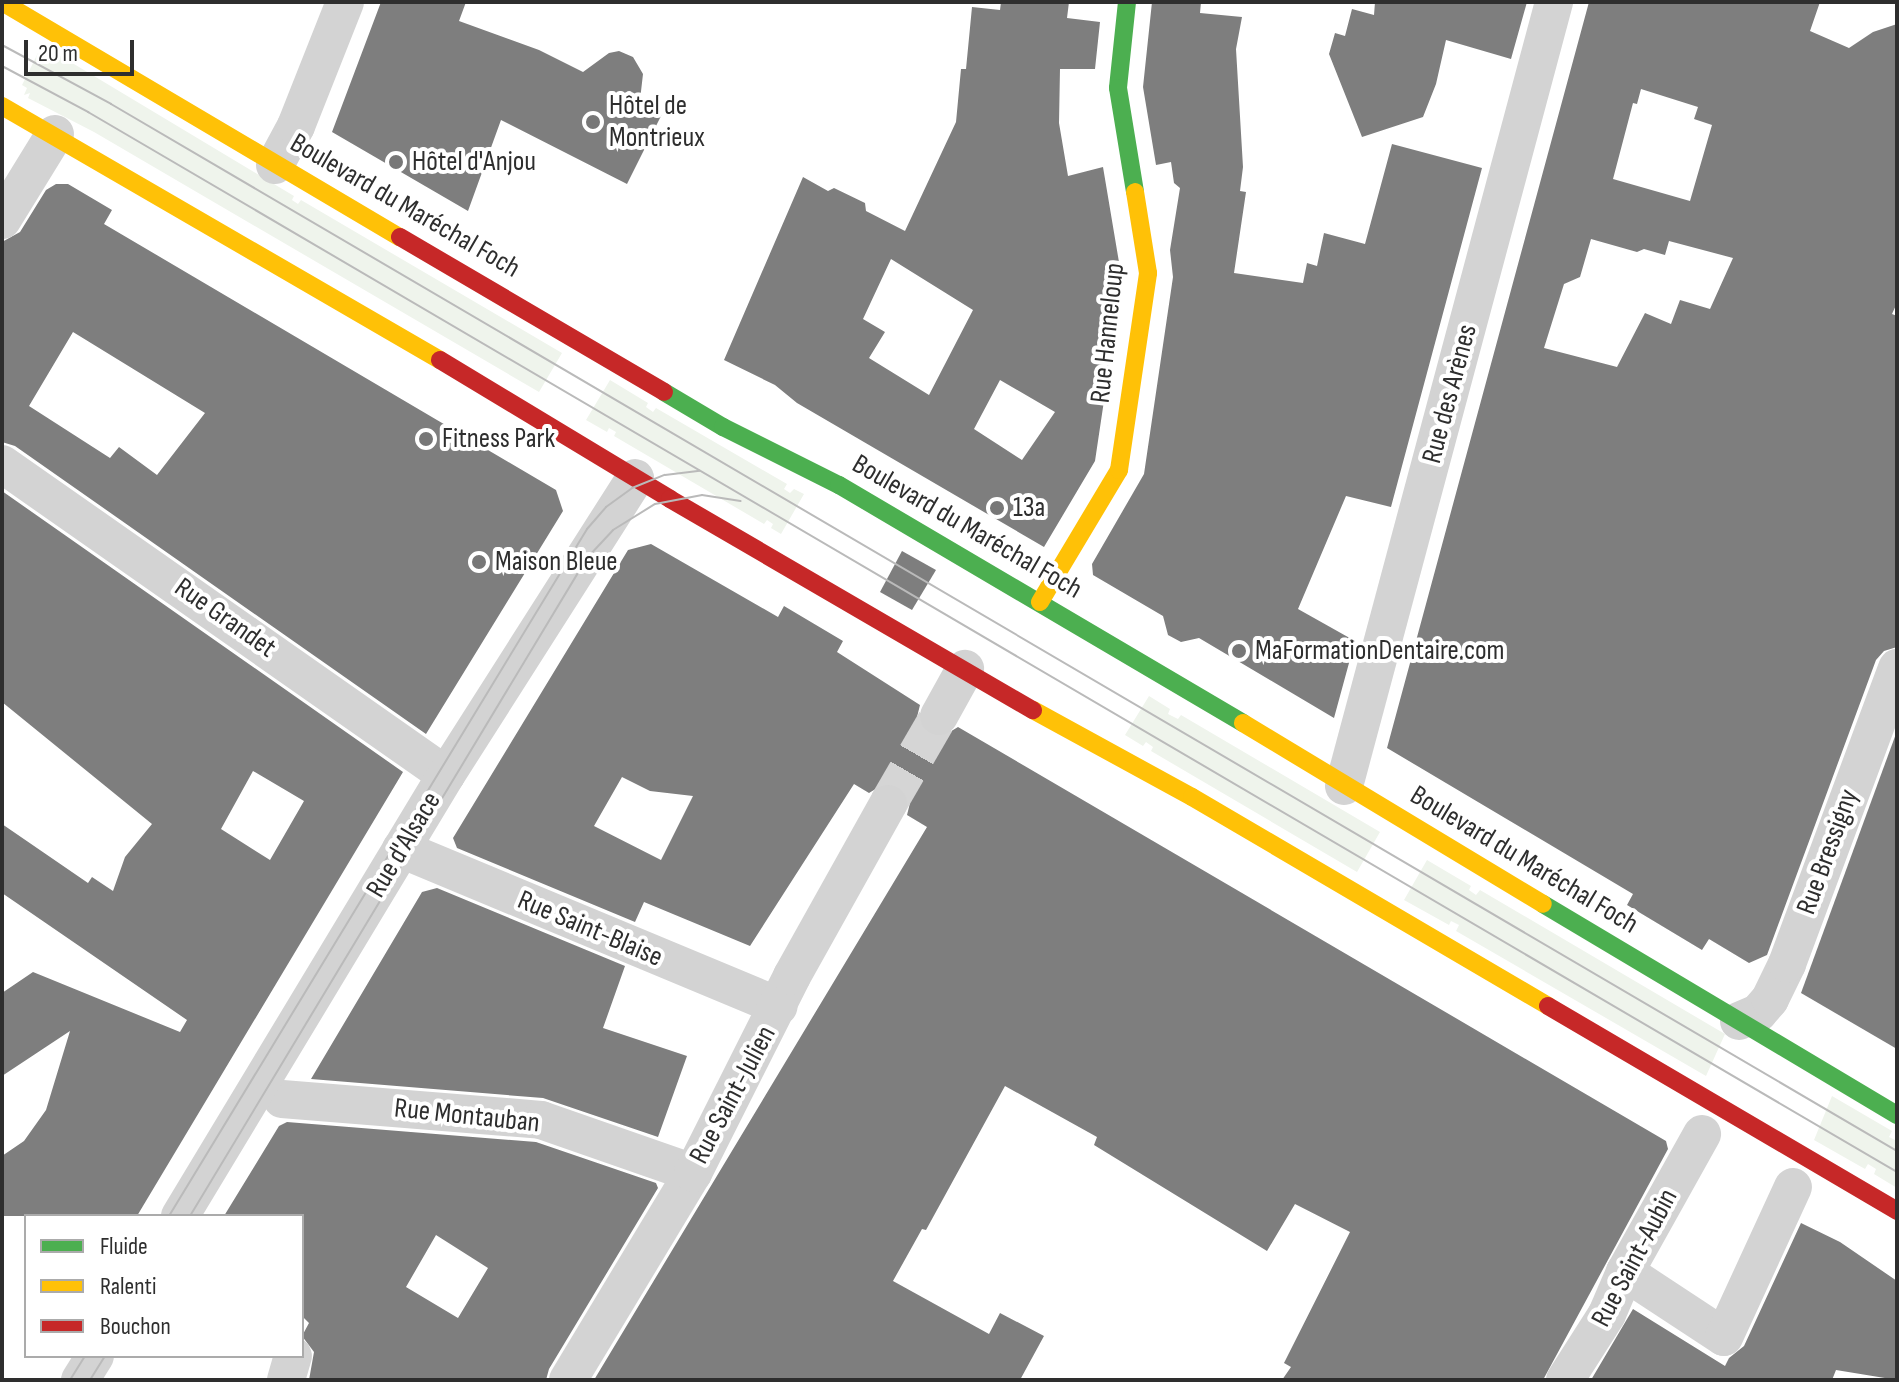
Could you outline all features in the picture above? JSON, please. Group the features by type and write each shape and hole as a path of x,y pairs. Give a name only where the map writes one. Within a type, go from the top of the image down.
{"main road":[{"name":"Boulevard du Maréchal Foch","path":"2,2 92,52 275,165 529,309 723,427 827,478 1040,602 1897,1115"},
{"name":"Rue Hanneloup","path":"1040,602 1119,470 1148,273 1118,88 1127,2"},
{"path":"2,106 55,134 548,423 635,478 1192,797 1897,1211"}],"street":[{"path":"275,165 345,2"},
{"name":"Rue des Arènes","path":"1344,786 1554,2"},
{"path":"2,220 55,134"},
{"name":"Rue Grandet","path":"2,464 446,775"},
{"name":"Rue d'Alsace","path":"181,1214 446,775 635,478"},
{"name":"Rue Bressigny","path":"1739,1021 1758,1013 1770,999 1787,964 1888,716 1897,668"},
{"path":"939,716 965,669"},
{"name":"Rue Saint-Julien","path":"568,1380 693,1173 792,976 888,804"},
{"name":"Rue Saint-Blaise","path":"401,849 779,1006"},
{"name":"Rue Montauban","path":"282,1099 541,1120 693,1173"},
{"name":"Rue Saint-Aubin","path":"1565,1380 1607,1314 1625,1272 1702,1134"},
{"path":"1625,1272 1724,1337 1793,1187"},
{"path":"80,1380 94,1358"},
{"path":"286,1380 292,1358"}],"shaded area":[{"path":"49,49 294,196 292,200 298,204 301,200 562,353 539,392 94,132 28,98 30,93 24,95 27,88 22,85 38,53 45,56"},
{"path":"610,380 648,403 646,407 653,412 656,408 787,484 784,489 790,493 794,489 804,494 781,534 771,528 773,524 767,520 764,524 614,436 616,432 609,428 607,432 586,420"},
{"path":"1149,696 1170,709 1168,714 1178,719 1181,715 1380,832 1357,872 1151,751 1153,747 1146,742 1143,746 1125,735"},
{"path":"1427,860 1471,886 1469,890 1476,895 1480,890 1725,1034 1706,1076 1456,931 1459,925 1451,921 1449,925 1404,900"},
{"path":"1832,1096 1892,1131 1889,1137 1897,1141 1897,1188 1874,1174 1876,1169 1868,1164 1865,1169 1814,1140"}],"building":[{"path":"381,2 466,2 459,21 539,50 583,72 609,53 619,51 633,57 643,74 640,100 663,112 627,184 501,120 468,211 332,132"},
{"path":"1001,2 1069,2 1067,18 1100,22 1095,69 1060,69 1059,123 1068,176 1103,167 1122,280 1095,461 1044,547 797,403 775,385 724,360 803,177 828,191 834,188 865,203 866,211 905,231 956,122 961,69 966,69 972,7 1000,10","holes":["891,259 973,310 929,395 869,358 885,332 863,319","1000,380 1055,412 1022,460 974,429"]},
{"path":"1152,2 1201,2 1200,13 1242,17 1236,49 1243,167 1240,191 1246,192 1234,273 1303,283 1307,263 1317,266 1324,233 1365,244 1392,144 1482,168 1391,507 1346,496 1298,609 1355,641 1334,718 1199,638 1181,642 1168,635 1163,616 1093,575 1092,564 1144,474 1173,277 1170,250 1180,188 1174,183 1171,162 1156,165 1143,87"},
{"path":"1375,2 1527,2 1511,59 1446,40 1436,84 1423,117 1362,137 1329,54 1335,33 1345,36 1352,9 1374,15"},
{"path":"1589,2 1820,2 1810,31 1849,48 1873,32 1897,24 1897,303 1892,314 1897,316 1897,647 1884,651 1876,660 1767,955 1749,963 1709,939 1702,950 1627,905 1633,894 1387,748","holes":["1641,89 1698,107 1694,119 1712,125 1690,201 1613,179 1633,103 1637,104","1591,239 1637,252 1644,249 1665,255 1669,241 1733,258 1710,309 1680,300 1671,324 1645,313 1617,367 1544,348 1564,284 1580,277"]},
{"path":"56,184 68,184 112,210 104,224 556,490 563,511 426,734 15,446 2,442 2,242 20,232 46,190","holes":["73,332 205,413 157,475 119,447 110,458 29,406"]},
{"path":"2,491 403,772 138,1214 2,1216 2,1156 24,1141 46,1110 70,1031 2,1076 2,993 33,972 180,1032 187,1020 2,893 2,824 88,883 92,877 113,891 125,857 152,824 2,702","holes":["253,771 304,801 270,860 221,829"]},
{"path":"651,544 778,617 784,606 843,641 837,652 920,705 917,717 928,735 940,738 958,727 1666,1141 1668,1149 1543,1380 1282,1380 1291,1367 1284,1363 1350,1232 1295,1204 1267,1251 1094,1145 1097,1137 1005,1086 926,1230 922,1229 893,1281 989,1334 1000,1313 1044,1336 1020,1380 594,1380 927,827 907,815 910,803 899,785 887,782 869,793 854,784 750,946 644,902 635,922 457,848 453,838 628,550","holes":["622,777 650,791 693,796 661,860 594,826"]},
{"path":"902,551 936,570 912,610 880,592"},
{"path":"1897,731 1897,1049 1801,993"},
{"path":"437,888 625,966 603,1028 687,1056 658,1137 543,1098 311,1079 422,892"},
{"path":"287,1122 536,1142 656,1183 658,1188 549,1369 546,1380 309,1380 314,1352 304,1339 309,1323 304,1318 304,1214 225,1214 279,1126","holes":["436,1235 488,1268 458,1318 406,1287"]},
{"path":"1801,1223 1840,1242 1897,1281 1897,1380 1836,1370 1832,1380 1591,1380 1633,1309 1725,1366 1729,1358 1744,1346"}],"tunnel":[{"path":"888,804 939,716"}],"tram line":[{"path":"2,45 111,104 1897,1151"},
{"path":"2,66 88,112 1897,1172"},
{"path":"170,1214 587,529 606,507 632,488 665,475 700,471"},
{"path":"191,1214 587,558 613,530 655,504 702,495 741,501"},
{"path":"70,1380 84,1358"},
{"path":"90,1380 104,1358"}],"traffic: fast":[{"path":"1127,2 1118,88 1135,192"},
{"path":"664,392 723,427 839,485 1243,723"},
{"path":"1543,904 1897,1115"}],"traffic: slow":[{"path":"2,2 400,237"},
{"path":"2,106 440,360"},
{"path":"1040,602 1119,470 1148,273 1135,192"},
{"path":"1033,710 1192,797 1548,1006"},
{"path":"1243,723 1543,904"}],"traffic: jam":[{"path":"400,237 664,392"},
{"path":"440,360 670,499 1033,710"},
{"path":"1548,1006 1897,1211"}],"place":[{"name":"Hôtel de Montrieux","path":"593,122"},
{"name":"Hôtel d'Anjou","path":"396,162"},
{"name":"Fitness Park","path":"426,439"},
{"name":"13a","path":"997,508"},
{"name":"Maison Bleue","path":"479,562"},
{"name":"MaFormationDentaire.com","path":"1239,651"}]}
